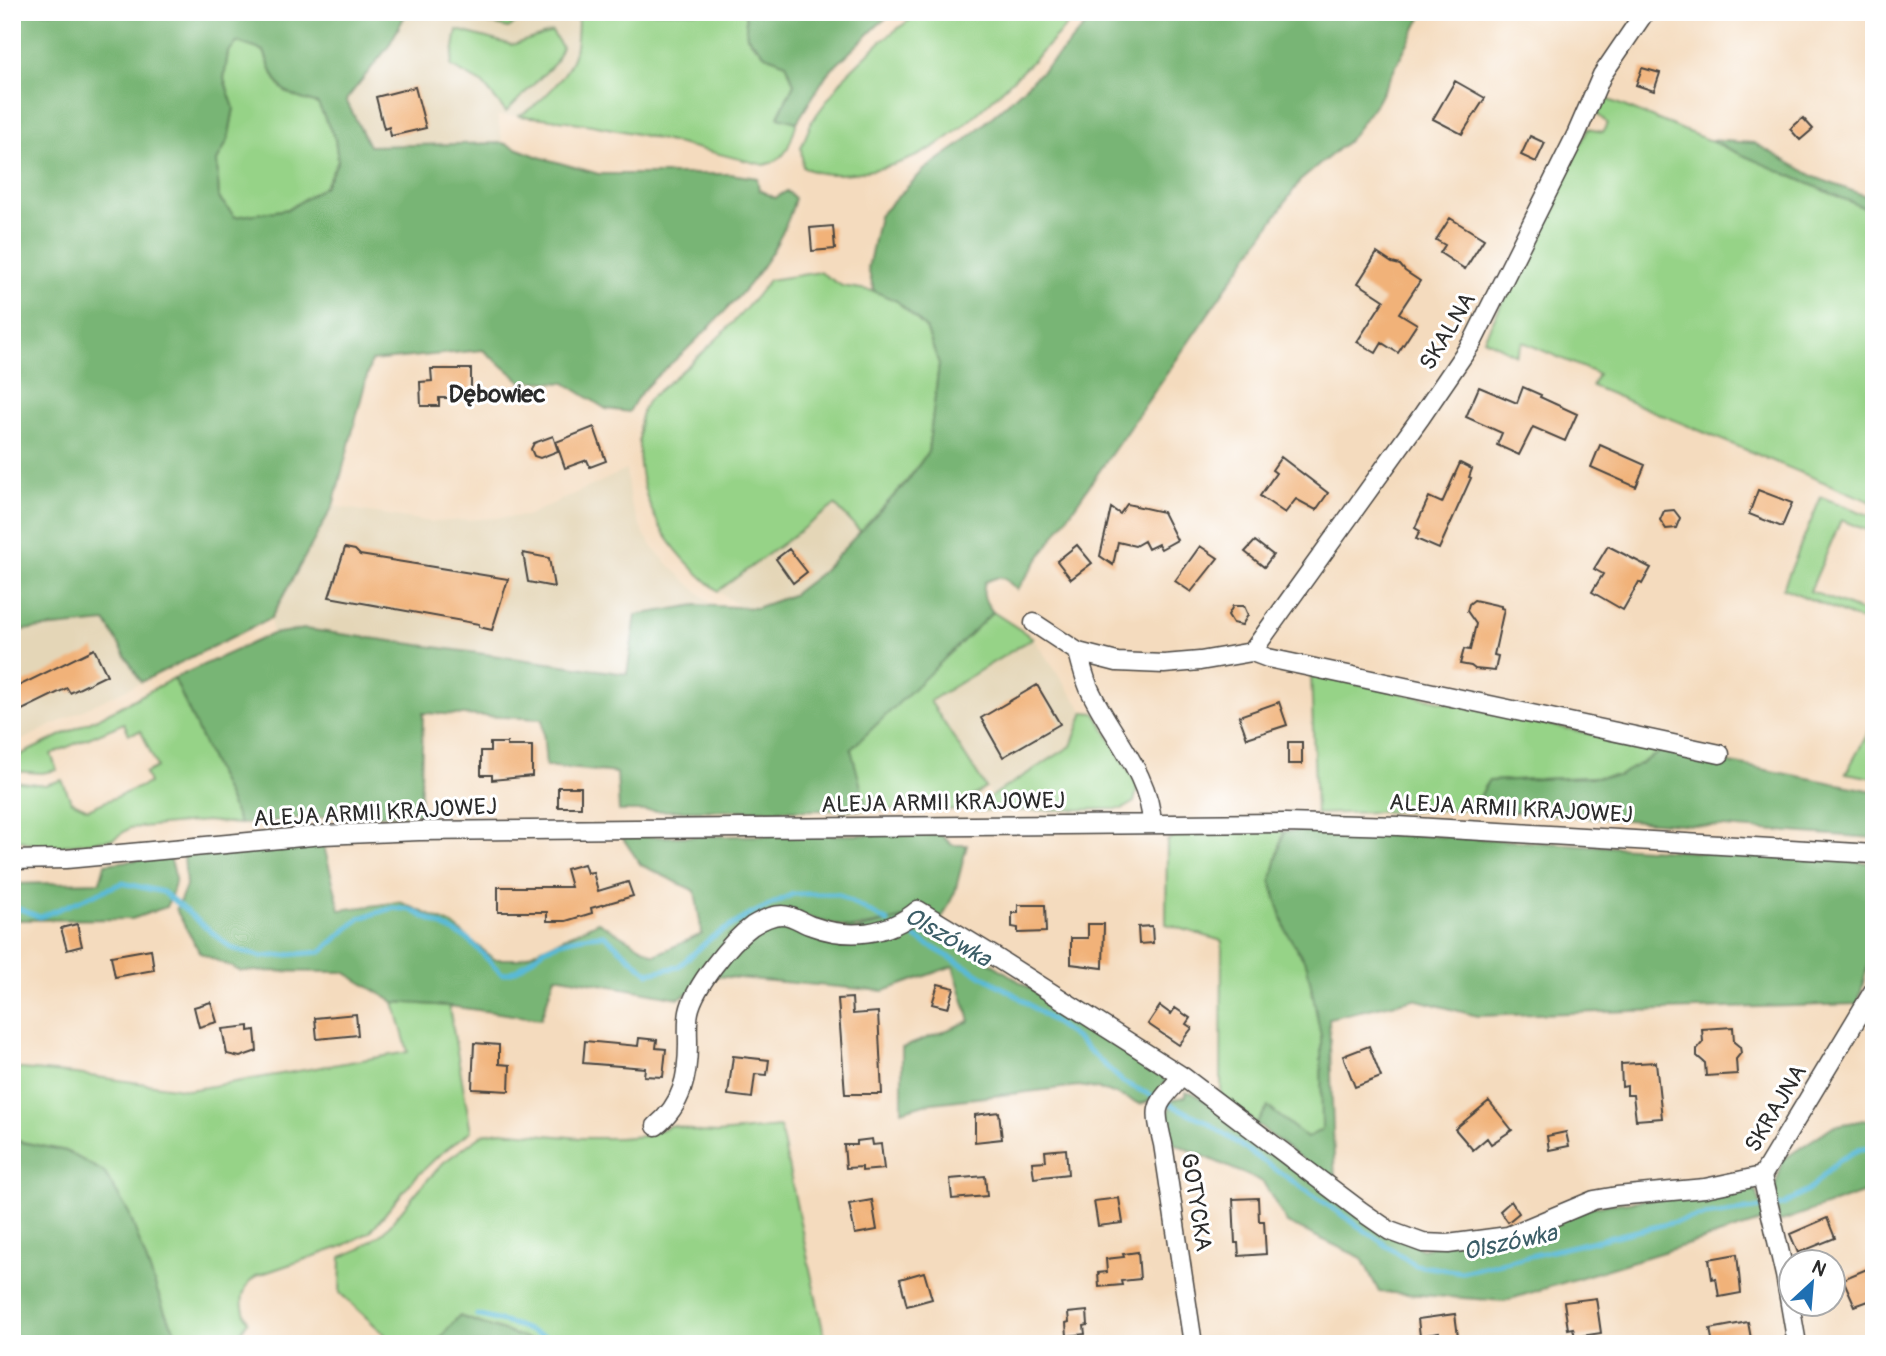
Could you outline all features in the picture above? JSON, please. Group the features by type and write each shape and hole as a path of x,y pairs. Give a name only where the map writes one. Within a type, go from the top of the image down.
{"street":[{"name":"SKALNA","path":"1252,652 1473,341 1570,148 1602,75 1645,12"},
{"path":"1034,623 1078,652 1116,662 1200,662 1252,652 1720,754"},
{"path":"1078,652 1089,688 1142,783 1149,800 1152,824"},
{"name":"ALEJA ARMII KRAJOWEJ","path":"12,860 66,859 323,835 419,831 1286,822 1874,854"},
{"path":"656,1126 669,1115 685,1084 691,1003 726,952 753,925 781,915 791,916 823,930 842,934 887,929 906,920 918,910 992,955 1361,1212 1390,1231 1423,1243 1448,1244 1508,1236 1594,1200 1705,1188 1762,1176"},
{"name":"SKRAJNA","path":"1797,1344 1785,1275 1762,1176 1874,990"},
{"name":"GOTYCKA","path":"1177,1082 1157,1107 1158,1128 1163,1144 1193,1344"}],"shaded area":[{"path":"407,12 447,12 508,28 534,12 578,12 575,53 569,65 531,110 518,116 497,116 503,143 369,146 346,100 388,47"},
{"path":"626,470 630,502 644,534 674,570 716,608 696,605 628,674 305,629 272,634 271,618 333,506 432,522 526,516"},
{"path":"835,505 861,532 822,572 792,595 756,608 741,608 718,591"},
{"path":"106,622 141,682 12,745 12,631"},
{"path":"1033,638 1084,712 1071,746 992,796 930,701"}],"green space":[{"path":"12,12 407,12 388,47 346,100 369,146 503,143 539,157 599,174 730,174 757,178 759,190 775,198 787,191 795,198 777,243 750,283 718,319 646,387 629,412 606,409 565,383 527,381 526,385 483,350 371,361 333,506 271,618 141,682 106,622 12,631","holes":["238,42 264,51 282,88 318,104 335,139 338,161 325,186 289,209 235,217 219,198 217,161 228,140 234,108 224,79 228,52"]},
{"path":"447,12 534,12 508,28"},
{"path":"578,12 745,12 747,37 765,55 786,63 794,84 778,116 797,122 787,150 779,159 764,165 611,129 518,116 544,97 567,69 576,46"},
{"path":"745,12 894,12 827,74 797,122 778,117 794,84 786,63 765,55 747,36"},
{"path":"920,12 1079,12 1033,61 971,119 923,153 883,168 853,173 823,173 803,167 801,148 812,121 846,75 880,42"},
{"path":"1097,12 1424,12 1377,102 1349,140 1300,181 1017,590 1000,577 985,582 984,598 993,612 851,749 867,810 619,811 617,773 546,766 542,719 423,713 420,814 323,817 240,824 174,678 272,634 305,629 627,674 636,615 696,605 756,608 792,595 822,572 907,482 928,452 939,364 926,328 897,301 874,291 868,268 879,216 924,170 961,144 1011,100 1059,55"},
{"path":"457,30 512,45 552,32 562,47 555,63 506,112 483,84 451,66"},
{"path":"237,42 264,51 272,73 287,92 318,103 335,139 338,161 325,186 289,209 235,217 219,198 217,161 228,140 234,108 224,79 228,52"},
{"path":"1604,98 1874,212 1874,503 1592,386 1598,374 1523,342 1516,355 1484,339 1588,129 1603,132 1607,123 1596,113"},
{"path":"1708,140 1754,143 1817,178 1874,199 1874,212"},
{"path":"820,272 842,286 874,291 897,301 926,328 939,364 928,452 906,482 861,532 835,505 718,591 672,545 651,509 640,467 641,414 650,398 698,357 769,280"},
{"path":"1821,497 1874,517 1874,533 1841,520 1810,591 1874,616 1874,626 1783,588"},
{"path":"993,612 1033,638 930,701 986,788 961,803 960,810 867,810 850,749"},
{"path":"1311,673 1664,750 1618,776 1488,781 1474,809 1316,814"},
{"path":"174,678 240,824 206,821 130,828 113,839 46,848 12,838 12,781 45,785 62,780 71,801 88,809 149,783 145,773 157,767 141,731 129,734 124,723 51,754 57,770 42,773 12,771 12,759"},
{"path":"1084,712 1095,713 1138,786 1134,802 1122,809 974,811 974,807 1071,746"},
{"path":"1874,722 1874,778 1846,773"},
{"path":"1664,750 1874,791 1874,838 1474,809 1488,781 1618,776"},
{"path":"1284,831 1271,881 1286,931 1307,965 1321,1036 1322,1129 1307,1138 1256,1124 1221,1095 1222,941 1166,924 1167,841 1176,834"},
{"path":"1284,831 1373,832 1874,863 1874,939 1858,1004 1477,1016 1414,999 1329,1018 1335,1184 1256,1124 1268,1107 1307,1138 1322,1129 1321,1036 1307,965 1286,931 1271,881"},
{"path":"940,834 952,845 967,845 955,892 941,920 902,918 857,930 781,911 694,990 679,998 555,976 541,1019 449,1006 394,1002 344,972 240,971 200,953 176,910 186,886 184,853 323,842 340,910 400,902 453,925 494,959 519,959 598,922 655,955 702,934 695,891 641,865 622,837"},
{"path":"169,856 175,882 166,907 132,919 12,920 12,884 100,882 105,864"},
{"path":"918,916 1163,1074 1166,1083 1163,1083 1154,1097 1140,1104 1108,1091 1079,1086 924,1104 902,1111 902,1048 970,1021 953,966 884,991 714,976 743,939 782,920 820,934"},
{"path":"394,1002 449,1006 471,1131 439,1155 413,1180 370,1232 341,1247 256,1276 244,1291 242,1303 248,1321 233,1344 182,1344 66,1151 12,1140 12,1068 189,1090 408,1052"},
{"path":"1186,1092 1193,1093 1421,1249 1595,1206 1751,1187 1757,1193 1767,1220 1504,1301 1379,1292 1362,1258 1287,1223 1263,1182 1169,1141 1163,1116 1167,1115 1173,1100 1186,1096"},
{"path":"1874,1120 1874,1189 1779,1222 1775,1187 1781,1161 1833,1126"},
{"path":"672,1125 699,1132 718,1133 780,1127 824,1335 813,1344 542,1344 459,1316 435,1344 395,1344 340,1293 341,1257 360,1249 384,1232 444,1162 483,1134 500,1131 580,1138 618,1138 644,1136"},
{"path":"12,1140 66,1151 104,1172 129,1213 165,1312 182,1344 12,1344"},
{"path":"459,1316 542,1344 435,1344"}],"building":[{"path":"1642,68 1660,73 1654,91 1636,85"},
{"path":"1455,81 1485,98 1462,134 1433,119"},
{"path":"415,87 426,128 391,136 389,127 384,129 376,97"},
{"path":"1803,118 1813,129 1800,140 1790,129"},
{"path":"1530,136 1545,143 1536,162 1521,155"},
{"path":"1450,218 1484,239 1465,269 1440,253 1445,245 1436,240"},
{"path":"833,226 835,249 812,251 810,228"},
{"path":"1377,253 1400,265 1420,281 1399,313 1417,324 1398,353 1382,343 1376,353 1357,342 1384,300 1358,283"},
{"path":"431,369 471,369 471,398 439,398 439,406 421,406 420,382 432,381"},
{"path":"1479,387 1517,403 1523,387 1577,414 1565,441 1533,427 1519,455 1497,445 1502,433 1466,417"},
{"path":"594,427 606,461 590,467 587,460 565,468 556,442"},
{"path":"553,436 558,451 540,458 534,456 531,449 534,443"},
{"path":"1600,445 1645,465 1636,487 1591,467"},
{"path":"1281,457 1328,493 1316,510 1296,499 1285,513 1260,496 1276,473 1272,470"},
{"path":"1460,463 1472,469 1471,478 1439,549 1416,539 1420,531 1415,528 1429,497 1442,503"},
{"path":"1758,490 1792,503 1782,527 1749,514"},
{"path":"1127,504 1163,512 1177,540 1161,549 1158,544 1148,549 1144,541 1135,546 1118,542 1113,565 1100,556 1111,508 1120,514"},
{"path":"1674,510 1680,518 1676,528 1666,529 1660,520 1664,511"},
{"path":"1255,541 1273,555 1264,567 1245,552"},
{"path":"1077,545 1092,563 1071,579 1057,561"},
{"path":"1200,546 1218,558 1191,592 1175,581"},
{"path":"1608,546 1651,568 1642,584 1639,582 1623,610 1592,592 1603,574 1594,569"},
{"path":"345,548 355,550 360,555 508,579 492,630 479,627 479,624 329,597"},
{"path":"789,549 807,572 793,583 776,559"},
{"path":"523,553 549,558 554,587 528,582"},
{"path":"1474,600 1504,609 1494,655 1498,656 1495,671 1460,664 1464,649 1470,650 1476,624 1467,611"},
{"path":"1233,606 1244,606 1248,615 1242,625 1233,623 1228,615"},
{"path":"94,649 107,675 70,693 67,688 12,715 12,689"},
{"path":"1037,685 1060,724 1003,757 981,718"},
{"path":"1279,702 1287,725 1247,738 1239,716"},
{"path":"1288,742 1302,742 1302,764 1288,764"},
{"path":"490,743 532,746 532,776 492,780 492,775 481,775 481,751 490,751"},
{"path":"558,787 581,787 581,807 558,807"},
{"path":"584,864 587,873 593,872 598,891 628,882 633,896 591,908 592,913 566,921 547,921 547,912 498,912 498,887 571,887 566,869"},
{"path":"1018,905 1045,905 1046,932 1018,933 1018,928 1012,927 1012,913 1018,913"},
{"path":"77,924 82,946 67,950 61,928"},
{"path":"1088,924 1104,924 1103,968 1071,964 1071,938 1088,938"},
{"path":"1152,926 1153,943 1139,944 1138,927"},
{"path":"151,949 154,970 115,977 111,956"},
{"path":"938,984 954,988 948,1008 932,1004"},
{"path":"852,998 853,1014 878,1012 882,1094 845,1094 838,999"},
{"path":"211,1002 217,1022 199,1027 194,1007"},
{"path":"1160,1006 1171,1014 1175,1008 1190,1018 1186,1024 1192,1028 1179,1045 1148,1024"},
{"path":"356,1014 358,1035 317,1039 315,1018"},
{"path":"249,1026 249,1031 255,1030 257,1051 240,1057 227,1054 222,1029"},
{"path":"1733,1027 1734,1042 1740,1047 1741,1053 1736,1059 1737,1074 1706,1076 1705,1063 1697,1056 1697,1049 1703,1042 1702,1029"},
{"path":"639,1038 657,1040 656,1048 666,1049 663,1077 644,1076 645,1068 583,1063 585,1041 638,1046"},
{"path":"474,1043 499,1045 499,1064 510,1065 509,1091 472,1089"},
{"path":"1369,1046 1381,1077 1355,1087 1343,1056"},
{"path":"733,1056 769,1060 767,1075 755,1074 752,1098 728,1095"},
{"path":"1656,1062 1662,1118 1636,1120 1633,1095 1627,1095 1627,1086 1622,1087 1621,1064"},
{"path":"1489,1101 1512,1130 1491,1144 1487,1138 1473,1150 1455,1129"},
{"path":"999,1112 1002,1139 975,1142 975,1115"},
{"path":"1566,1132 1569,1146 1549,1150 1547,1136"},
{"path":"872,1139 873,1145 881,1144 884,1169 862,1171 862,1167 846,1168 844,1145 857,1145 857,1141"},
{"path":"1066,1149 1068,1174 1034,1178 1032,1162 1046,1161 1045,1151"},
{"path":"985,1176 987,1196 952,1199 950,1179"},
{"path":"1119,1198 1123,1223 1098,1226 1094,1201"},
{"path":"1258,1198 1259,1221 1264,1221 1266,1254 1239,1256 1238,1243 1235,1243 1233,1199"},
{"path":"872,1200 877,1230 855,1234 849,1204"},
{"path":"1511,1201 1519,1213 1508,1222 1500,1211"},
{"path":"1827,1218 1835,1238 1810,1248 1796,1248 1790,1234"},
{"path":"1138,1252 1140,1279 1121,1281 1122,1285 1099,1287 1098,1273 1107,1272 1106,1259"},
{"path":"1737,1254 1741,1293 1719,1297 1716,1278 1712,1279 1709,1259"},
{"path":"1874,1266 1874,1299 1855,1306 1848,1290 1848,1277"},
{"path":"924,1272 932,1299 907,1306 900,1279"},
{"path":"1596,1298 1601,1333 1575,1337 1573,1328 1568,1329 1564,1302"},
{"path":"1087,1311 1088,1325 1084,1326 1085,1334 1067,1336 1068,1313"},
{"path":"1455,1314 1459,1344 1441,1344 1439,1333 1420,1336 1418,1319"},
{"path":"1748,1322 1752,1344 1713,1344 1710,1329"}],"waterway":[{"name":"Olszówka","path":"12,906 40,917 122,883 163,892 231,948 262,957 321,952 360,918 393,908 411,910 468,939 502,974 520,968 545,949 559,943 604,935 648,973 678,967 711,938 751,914 793,894 837,894 888,922"},
{"name":"Olszówka","path":"897,927 1017,996 1077,1039 1123,1082 1205,1121 1415,1265 1462,1272 1697,1217 1783,1205 1809,1190 1839,1160 1860,1149 1874,1148"},
{"path":"477,1315 515,1325 564,1344"}],"district":[{"name":"Dębowiec","path":"497,394"}]}
